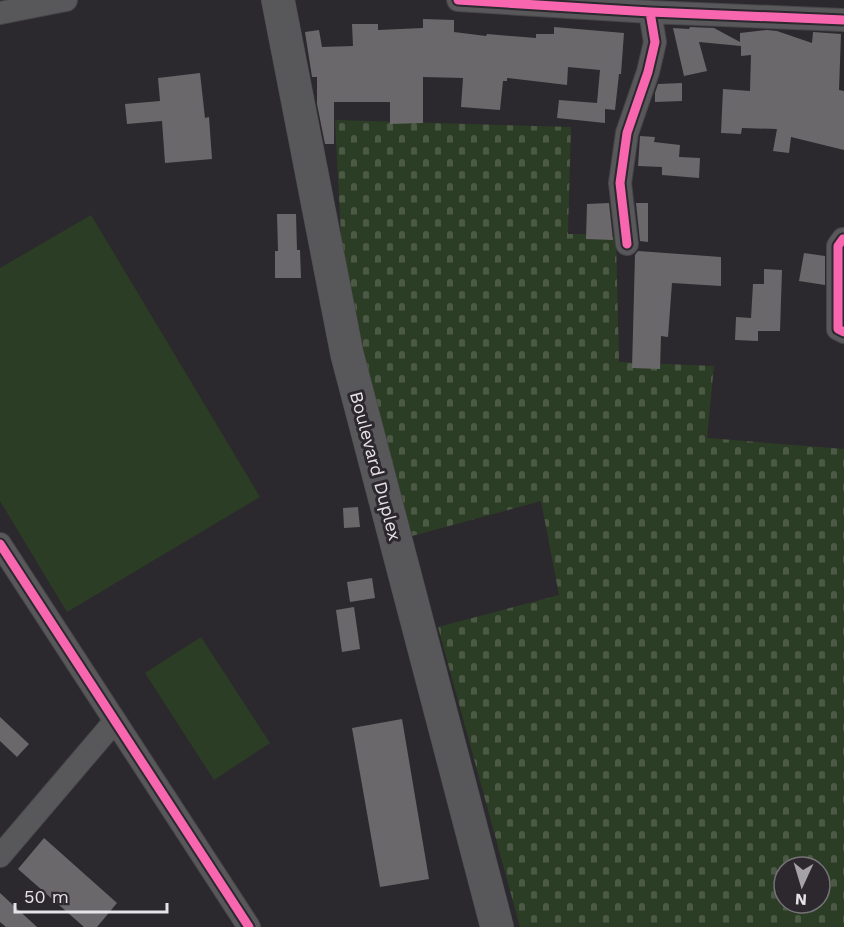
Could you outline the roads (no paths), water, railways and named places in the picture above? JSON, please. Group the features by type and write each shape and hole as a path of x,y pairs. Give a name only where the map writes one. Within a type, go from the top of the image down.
{"main road":[{"name":"Boulevard Duplex","path":"278,0 347,354 497,927"}],"street":[{"path":"0,13 66,0"},
{"path":"458,0 650,12 788,9 844,20"},
{"path":"627,244 620,183 627,133 648,72 655,42 650,12"},
{"path":"843,239 838,246 838,329 844,332"},
{"path":"0,544 249,927"},
{"path":"0,856 115,721"}]}
